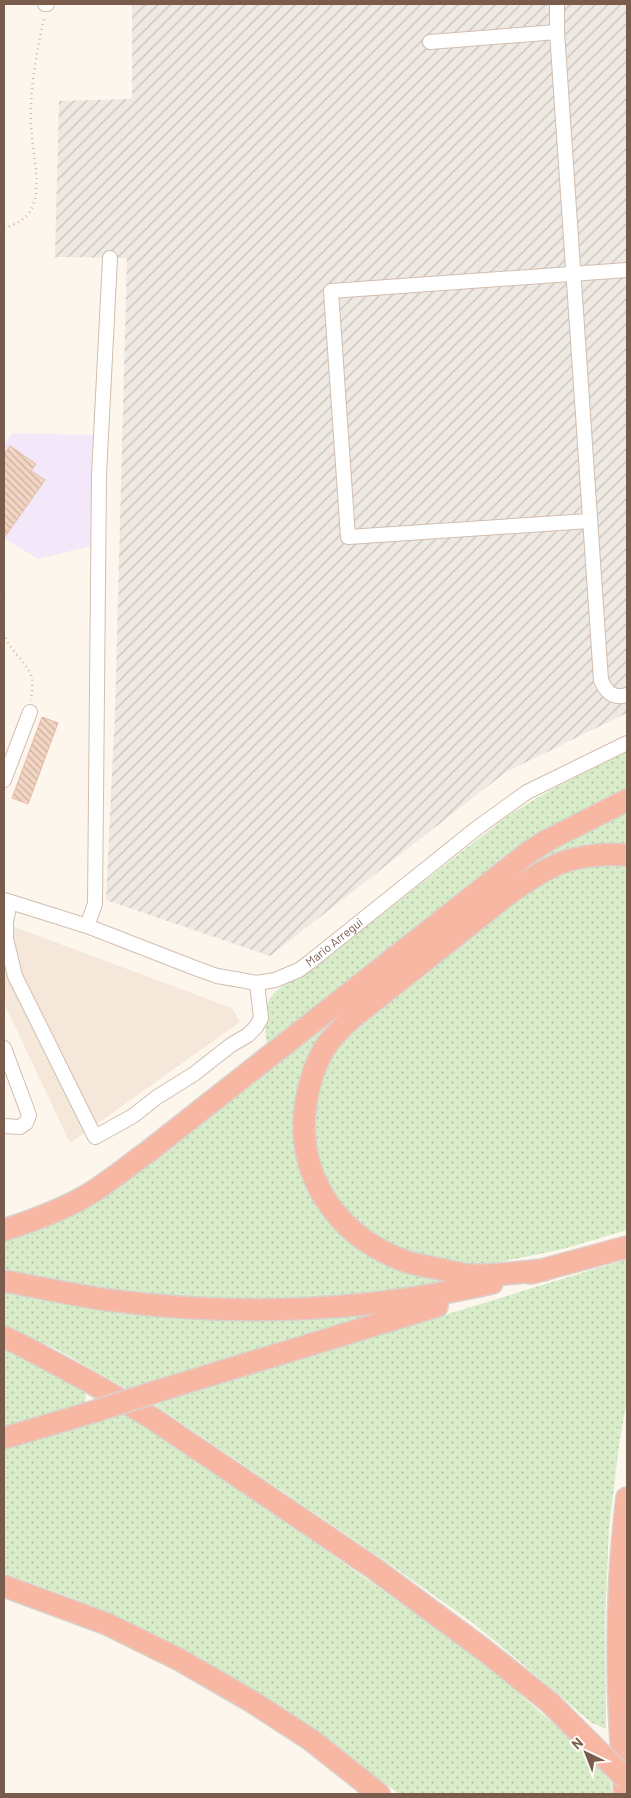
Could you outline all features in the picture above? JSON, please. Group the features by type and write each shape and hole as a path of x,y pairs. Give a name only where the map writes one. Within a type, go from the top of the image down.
{"highway":[{"path":"4,1230 47,1215 85,1196 109,1180 149,1151 529,852 548,840 627,800"},
{"path":"544,1270 471,1275 404,1261 368,1243 353,1231 326,1201 314,1177 307,1158 304,1137 304,1115 308,1090 324,1049 352,1018 532,876 554,864 578,857 604,854 627,855"},
{"path":"4,1281 107,1300 172,1307 246,1311 360,1306 425,1297 544,1270 627,1248"},
{"path":"4,1438 503,1287 544,1270"},
{"path":"4,1337 80,1376 152,1418 372,1567 492,1656 549,1702 627,1780"},
{"path":"625,1794 621,1734 619,1642 620,1595 627,1498"},
{"path":"4,1586 107,1624 180,1660 251,1701 311,1740 379,1794"}],"street":[{"path":"556,4 601,680 604,688 610,694 618,697 627,695"},
{"path":"430,42 557,32"},
{"path":"87,926 95,904 99,475 110,258"},
{"path":"589,521 348,537 331,291 627,270"},
{"path":"4,780 30,712"},
{"name":"Mario Arregui","path":"7,901 87,926 217,976 257,983 275,980 305,966 477,828 527,792 627,743"},
{"path":"7,901 6,939 15,976 95,1138 133,1116 157,1097 194,1074 231,1045 248,1035 261,1018 257,983"},
{"path":"4,1048 29,1115 26,1123 20,1127 4,1126"}],"path":[{"path":"4,228 23,220 30,212 35,201 36,187 31,102 35,63 46,4"},
{"path":"4,634 11,648 31,674 30,712"}],"shaded area":[{"path":"132,4 627,4 627,713 506,772 270,956 106,900 115,712 127,258 55,257 59,101 132,99"},
{"path":"12,433 93,435 91,546 38,559 4,538 4,445"},
{"path":"4,923 232,1008 240,1022 70,1143 4,1003"}],"green space":[{"path":"627,752 627,792 268,1045 266,1040 266,1011 268,1003 277,990 308,972 505,818 550,791"},
{"path":"627,809 627,848 565,852 307,1068 322,1209 445,1276 444,1284 339,1299 173,1300 4,1274 4,1235 44,1222 542,853"},
{"path":"595,865 627,867 627,1230 563,1249 491,1264 464,1264 412,1256 363,1229 332,1195 315,1153 313,1101 328,1059 351,1028 536,885 578,867"},
{"path":"627,1259 627,1399 619,1445 609,1528 605,1620 606,1729 592,1723 473,1623 381,1558 155,1405 174,1398"},
{"path":"4,1288 126,1309 444,1295 129,1390 58,1350 4,1325"},
{"path":"4,1350 86,1392 85,1408 4,1431"},
{"path":"125,1413 181,1449 458,1643 498,1675 581,1748 611,1782 612,1794 399,1794 335,1745 251,1688 213,1666 119,1618 4,1573 4,1448"}],"building":[{"path":"10,446 36,464 31,471 45,480 4,538 4,455"},
{"path":"42,717 58,723 28,804 12,798"}]}
